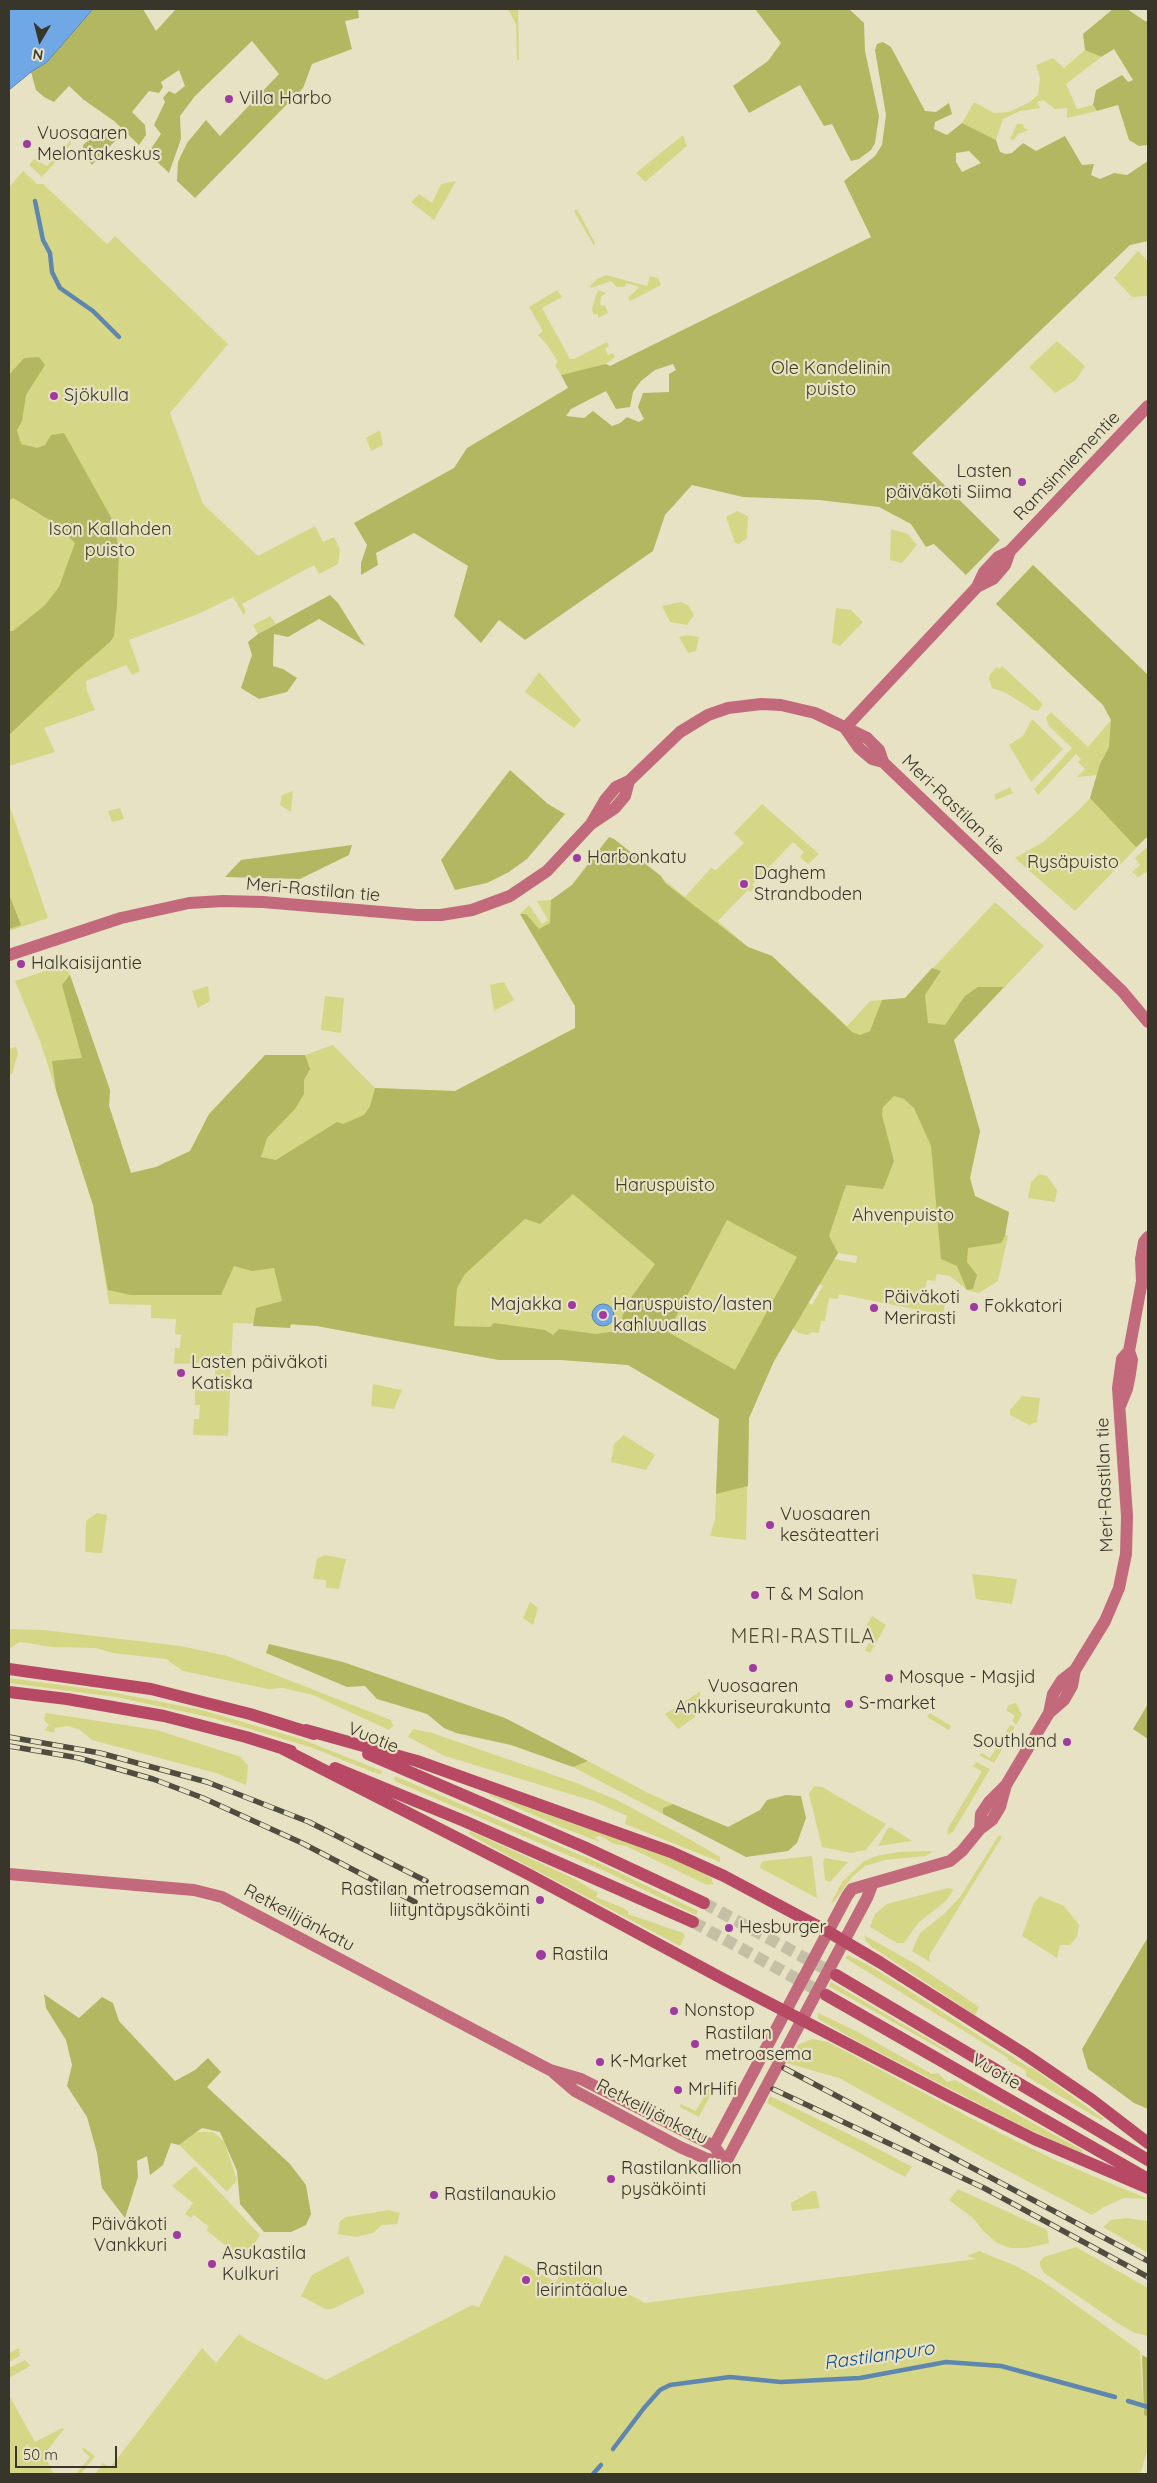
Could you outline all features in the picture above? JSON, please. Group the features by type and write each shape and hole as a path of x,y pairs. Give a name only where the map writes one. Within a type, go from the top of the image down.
{"main road":[{"name":"Vuotie","path":"9,1669 151,1689 306,1730 496,1809 647,1875 704,1903"},
{"path":"9,1692 67,1699 164,1716 283,1749 374,1782 693,1922"},
{"path":"306,1730 418,1761 671,1852 724,1876 827,1931 1023,2053 1092,2100 1148,2143"},
{"path":"283,1749 537,1878 800,2020 1034,2140 1148,2188"},
{"name":"Vuotie","path":"836,1975 1148,2160"},
{"name":"Vuotie","path":"826,1995 1148,2179"}],"street":[{"name":"Ramsinniementie","path":"845,728 977,586 993,579 1006,565 1010,550 1148,406"},
{"name":"Meri-Rastilan tie","path":"9,956 121,918 189,903 223,901 263,902 417,915 441,915 472,910 510,896 547,871 591,824 614,808 625,796 629,781 680,732 708,715 728,708 761,704 798,708 815,713 845,728 859,748 872,759 883,762 1122,991 1148,1022"},
{"name":"Meri-Rastilan tie","path":"714,2146 827,1931 852,1889 872,1885 883,1879 950,1861 962,1851 980,1829 982,1814 989,1802 1006,1785 1049,1712 1053,1694 1062,1680 1075,1670 1105,1621 1124,1569 1127,1516 1120,1443 1119,1372 1122,1359 1129,1351 1142,1282 1141,1259 1144,1242 1148,1236"},
{"name":"Meri-Rastilan tie","path":"1142,1282 1148,1269"},
{"name":"Retkeilijänkatu","path":"9,1874 194,1890 222,1897 550,2070 581,2079 714,2146 726,2162"},
{"path":"726,2162 800,2020 867,1898 872,1885"},
{"name":"Retkeilijänkatu","path":"550,2070 575,2091 626,2118 707,2160 726,2162"}],"green space":[{"path":"93,9 143,9 156,31 176,9 358,9 359,18 345,21 352,49 312,64 303,88 195,198 177,181 178,162 187,143 206,120 220,136 279,74 252,41 195,96 180,116 181,139 169,173 148,153 161,134 154,125 165,102 163,98 169,91 175,94 185,86 179,70 161,82 163,87 159,93 149,91 132,112 145,125 146,135 139,145 114,121 84,100 69,86 54,102 36,90 31,72 47,62"},
{"path":"504,9 518,9 519,60 517,60 516,24 509,11"},
{"path":"755,9 849,9 864,23 865,51 879,116 875,143 871,150 859,159 851,161 832,124 824,126 800,85 749,113 733,86 768,61 781,43"},
{"path":"1113,9 1127,9 1148,21 1148,145 1139,146 1129,140 1118,105 1097,111 1093,105 1096,90 1122,75 1128,82 1133,80 1114,49 1101,57 1085,50 1083,34"},
{"name":"Ole Kandelinin puisto","path":"883,42 891,47 925,111 936,112 949,103 952,114 935,122 934,129 947,135 962,123 996,140 1000,152 1006,154 1012,153 1023,143 1036,151 1065,136 1082,165 1094,164 1091,175 1100,179 1114,173 1127,175 1148,161 1148,241 1130,245 912,453 1000,540 966,575 934,544 926,547 911,524 879,507 819,500 743,497 692,485 665,515 653,551 525,640 499,620 481,643 454,616 468,566 414,533 376,553 378,565 361,575 361,563 367,545 354,523 454,468 467,448 568,388 561,375 606,364 610,366 871,237 844,181 875,156 882,145 886,115 875,50 877,44","holes":["969,151 981,163 962,172 956,162 956,153","673,364 676,370 669,374 669,392 643,393 638,407 644,419 639,422 627,417 620,423 612,426 593,411 584,418 566,416 571,409 606,391 616,409 630,407 633,392 641,381 655,370"]},
{"path":"1085,50 1101,57 1066,84 1077,109 1093,105 1097,111 1067,118 1067,108 1055,109 1043,100 1037,102 1040,108 1020,111 1003,119 996,140 962,123 974,102 994,113 1009,112 1030,102 1038,95 1040,78 1036,65 1053,58 1064,68"},
{"path":"1017,124 1023,124 1024,128 1029,130 1018,134 1014,140 1010,139"},
{"path":"100,130 105,130 116,140 92,165 83,154 83,145"},
{"path":"683,135 687,146 645,182 636,173"},
{"path":"71,140 71,144 42,177 29,165 34,159 47,166"},
{"name":"Ison Kallahden puisto","path":"23,171 37,184 43,184 107,244 115,236 228,344 170,413 203,504 258,556 315,526 323,542 334,537 340,549 338,564 319,574 314,565 242,604 246,612 244,615 233,597 198,614 129,640 140,671 132,675 126,665 86,681 87,691 95,710 44,728 55,752 9,766 9,187"},
{"path":"456,181 434,220 411,202 419,194 432,203 441,184"},
{"path":"577,209 595,243 594,246 574,211"},
{"path":"1138,251 1148,261 1148,296 1132,297 1114,278"},
{"path":"606,275 647,286 650,276 658,278 661,285 630,301 628,298 639,287 626,283 625,287 617,287 611,281 591,288 590,286 597,279"},
{"path":"557,290 562,297 542,308 570,359 574,359 607,342 609,346 605,349 608,355 613,353 615,357 609,362 598,367 561,375 555,365 558,362 538,335 543,331 529,307"},
{"path":"598,290 606,293 601,297 600,305 605,306 608,313 598,318 598,314 593,314 592,308"},
{"path":"1057,341 1085,366 1076,380 1055,393 1029,367"},
{"path":"39,357 45,365 26,395 22,421 17,430 21,444 37,448 45,445 51,435 64,433 112,519 119,552 117,605 114,636 110,642 74,673 9,735 9,631 13,631 45,605 59,587 75,543 53,522 13,498 9,501 9,375 24,358"},
{"path":"380,430 383,445 371,451 366,438"},
{"path":"737,511 748,516 747,538 739,544 735,543 726,517"},
{"path":"891,529 908,534 917,545 902,563 890,560"},
{"name":"Rysäpuisto","path":"1033,565 1148,675 1148,836 1075,911 1015,858 1043,842 1080,809 1090,798 1097,775 1077,777 1085,769 1078,762 1081,759 1076,754 1038,795 1034,789 1072,748 1049,726 1046,718 1051,712 1088,747 1111,720 1103,705 996,604"},
{"name":"Rysäpuisto","path":"1033,565 1148,675 1148,836 1136,847 1090,798 1100,764 1109,747 1111,720 1103,705 996,604"},
{"path":"330,595 338,603 365,646 319,619 288,637 274,634 273,666 283,669 297,678 287,692 259,699 241,688 252,655 248,642 258,634"},
{"path":"681,602 688,605 694,615 687,625 670,622 662,606"},
{"path":"836,608 851,610 863,622 840,646 832,643"},
{"path":"270,616 276,624 258,634 253,625"},
{"path":"687,635 699,637 696,651 688,653 679,637"},
{"path":"1002,666 1043,704 1038,711 1033,710 1006,693 992,688 989,678 990,674 997,667 1000,669"},
{"path":"539,672 581,720 574,728 525,692"},
{"path":"1032,719 1063,749 1031,782 1009,745 1023,736"},
{"path":"510,770 548,804 565,814 527,859 509,872 487,883 455,890 441,860"},
{"path":"1010,787 1013,793 996,800 994,795"},
{"path":"293,791 291,812 280,805 282,795"},
{"path":"9,804 48,918 9,931"},
{"name":"Haruspuisto","path":"762,804 819,854 808,864 800,857 804,852 793,842 752,885 755,887 750,892 748,890 718,921 748,947 772,956 847,1026 870,1001 905,998 995,902 1044,946 954,1040 980,1131 970,1178 975,1196 1009,1212 1005,1235 1008,1236 998,1281 979,1293 967,1290 950,1276 937,1274 935,1281 927,1280 924,1294 946,1299 943,1315 839,1294 838,1299 829,1298 825,1321 821,1321 819,1333 812,1332 808,1335 798,1333 793,1328 774,1361 749,1418 746,1540 710,1536 715,1519 719,1419 628,1365 562,1360 499,1360 317,1326 233,1323 228,1436 193,1435 194,1419 199,1419 200,1405 195,1405 195,1390 208,1391 209,1388 215,1388 215,1367 205,1366 204,1363 174,1364 175,1348 180,1348 181,1335 175,1334 176,1319 151,1318 151,1305 109,1304 93,1205 40,1041 15,981 66,964 110,1090 109,1106 131,1173 156,1167 190,1151 209,1114 265,1055 305,1055 333,1045 375,1088 455,1091 575,1028 575,1006 520,914 529,905 542,924 548,920 537,901 551,900 572,885 609,837 614,839 685,897 711,868 716,870 744,843 734,833","holes":["838,1253 857,1256 856,1263 834,1259","819,1284 823,1286 812,1305 808,1302"]},
{"path":"120,808 124,819 112,822 108,811"},
{"name":"Haruspuisto","path":"609,837 614,839 661,876 665,883 748,947 772,956 852,1032 860,1035 870,1031 882,1000 905,998 932,968 941,971 925,995 928,1023 945,1025 965,996 978,987 1004,987 954,1040 980,1131 970,1178 975,1196 1009,1212 1005,1236 1001,1243 968,1248 967,1262 977,1275 973,1289 967,1290 957,1266 941,1259 931,1146 914,1108 904,1099 894,1096 883,1107 882,1115 894,1161 883,1189 846,1185 829,1236 838,1253 774,1361 749,1418 748,1486 716,1494 719,1419 628,1365 562,1360 499,1360 317,1326 291,1324 290,1328 253,1326 256,1308 282,1301 274,1268 252,1271 234,1266 221,1295 130,1295 108,1290 93,1205 56,1090 52,1061 82,1058 62,985 70,975 110,1090 109,1106 131,1173 156,1167 190,1151 209,1114 265,1055 305,1055 310,1069 304,1080 304,1094 295,1109 267,1138 261,1157 276,1160 337,1122 343,1124 364,1115 370,1106 375,1088 455,1091 575,1028 575,1006 520,914 526,914 539,929 550,923 551,900 572,885","holes":["573,1194 655,1264 628,1302 617,1331 596,1334 559,1329 553,1335 545,1330 494,1323 490,1327 454,1326 457,1288 465,1274 525,1219 540,1224","727,1220 797,1257 735,1370 668,1332"]},
{"path":"352,845 349,855 300,879 225,877 241,860"},
{"path":"1148,846 1148,871 1138,877 1132,872 1140,865 1135,858"},
{"path":"9,894 21,925 9,929"},
{"path":"504,982 514,1000 494,1011 490,985"},
{"path":"208,986 210,1001 198,1008 192,991"},
{"path":"325,996 344,998 341,1033 321,1030"},
{"path":"16,1047 18,1053 12,1074 9,1074 9,1049"},
{"path":"1039,1174 1047,1176 1057,1190 1055,1202 1028,1198 1031,1182"},
{"path":"373,1384 402,1390 394,1409 371,1406"},
{"path":"1022,1396 1040,1398 1037,1422 1029,1425 1010,1415 1010,1410"},
{"path":"624,1435 655,1455 646,1470 611,1462 614,1444"},
{"path":"97,1513 107,1515 102,1553 85,1552 86,1521"},
{"path":"325,1555 346,1559 339,1589 326,1588 326,1580 313,1579 317,1559"},
{"path":"972,1574 1017,1579 1012,1604 976,1599"},
{"path":"530,1602 538,1608 533,1625 523,1618"},
{"path":"872,1616 886,1625 870,1653 865,1650 873,1637 863,1631"},
{"path":"9,1629 43,1630 181,1646 227,1656 391,1720 393,1726 389,1730 313,1695 283,1688 268,1689 183,1671 166,1659 113,1653 96,1648 52,1647 20,1642 9,1649"},
{"path":"269,1644 343,1662 505,1718 588,1761 573,1767 511,1745 456,1733 444,1728 427,1714 377,1699 365,1686 347,1687 266,1653"},
{"path":"9,1678 106,1691 202,1710 301,1739 382,1771 381,1774 378,1774 310,1747 213,1718 116,1697 9,1683"},
{"path":"701,1691 695,1717 678,1729 665,1714"},
{"path":"1016,1703 1022,1715 1016,1725 1012,1721 1015,1716 1006,1710 1009,1705"},
{"path":"1148,1704 1148,1739 1133,1729"},
{"path":"46,1713 157,1730 241,1757 248,1766 246,1785 216,1773 92,1740 80,1730 68,1726 55,1728 54,1733 44,1730 49,1725 44,1720"},
{"path":"930,1713 951,1726 949,1730 927,1717"},
{"path":"1010,1725 1015,1727 994,1763 979,1755 982,1753 990,1758"},
{"path":"413,1729 432,1733 574,1782 617,1800 720,1857 720,1862 625,1824 627,1816 593,1801 445,1756 408,1737"},
{"path":"588,1761 673,1804 663,1808 663,1814 573,1767"},
{"path":"976,1762 990,1769 953,1832 948,1835 948,1828 981,1773 981,1771 973,1766"},
{"path":"395,1776 604,1865 698,1911 696,1915 607,1872 397,1782 394,1780"},
{"path":"814,1786 822,1787 886,1824 866,1850 851,1853 822,1847 809,1794"},
{"path":"490,1794 684,1863 712,1878 713,1884 707,1885 626,1846 614,1844 600,1836 595,1837 600,1842 561,1827"},
{"path":"786,1795 801,1796 806,1818 797,1843 788,1851 746,1857 663,1814 663,1808 673,1804 728,1827 760,1810 767,1800"},
{"path":"888,1828 892,1828 912,1841 878,1846"},
{"path":"470,1831 573,1878 598,1893 596,1897 621,1907 628,1911 628,1914 683,1933 685,1936 680,1946 503,1853 469,1834"},
{"path":"999,1835 1002,1837 929,1956 930,1962 912,1951 920,1933 944,1914 960,1897"},
{"path":"933,1851 926,1856 885,1860 865,1866 852,1877 834,1902 831,1903 842,1882 863,1862 876,1856 898,1852"},
{"path":"812,1856 817,1898 760,1868 761,1863 764,1861"},
{"path":"825,1858 848,1862 830,1882 825,1880 823,1862"},
{"path":"948,1888 953,1889 946,1901 918,1923 904,1943 897,1943 870,1927 875,1914 887,1904"},
{"path":"1040,1896 1064,1906 1079,1925 1077,1937 1070,1945 1060,1945 1057,1958 1022,1936 1034,1903"},
{"path":"864,1935 917,1965 979,2007 975,2015 872,1947 866,1941"},
{"path":"1148,1937 1148,2109 1134,2103 1088,2069 1082,2049"},
{"path":"848,1955 872,1967 1031,2067 1104,2119 1101,2120 1026,2076 1026,2071 1008,2060 1008,2058 845,1958"},
{"path":"831,1982 949,2051 948,2053 829,1986"},
{"path":"44,1994 79,2018 102,1997 113,2003 119,2021 175,2081 195,2070 208,2058 221,2072 207,2087 290,2164 306,2185 311,2214 306,2225 291,2232 264,2232 240,2204 237,2171 220,2132 202,2128 179,2145 171,2143 163,2165 150,2175 147,2156 137,2161 138,2177 125,2218 102,2188 97,2153 87,2117 67,2086 72,2065 66,2040 46,2008"},
{"path":"818,2013 856,2031 932,2074 938,2073 947,2082 955,2080 1082,2150 1083,2154 1020,2125 861,2043 818,2019"},
{"path":"812,2039 828,2042 990,2128 1055,2160 1148,2199 1124,2198 1092,2215 839,2078 786,2063 798,2045"},
{"path":"708,2089 712,2092 699,2117 680,2107 681,2104 696,2111"},
{"path":"770,2096 912,2167 905,2177 767,2103"},
{"path":"197,2132 213,2132 224,2141 237,2180 227,2192 179,2145"},
{"path":"195,2166 260,2235 248,2254 239,2247 234,2252 206,2230 209,2227 194,2215 191,2218 185,2214 193,2203 172,2186"},
{"path":"958,2189 1047,2230 1049,2243 1027,2248 1010,2248 997,2243 983,2231 974,2219 949,2200"},
{"path":"812,2191 816,2191 820,2208 792,2211 791,2203"},
{"path":"389,2210 400,2213 397,2224 382,2225 373,2233 356,2237 338,2234 340,2221 346,2217"},
{"path":"1125,2218 1148,2221 1148,2253 1103,2227 1111,2220"},
{"path":"1076,2247 1148,2288 1148,2336 1135,2333 1119,2324 1044,2273 1040,2266 1040,2261 1044,2257"},
{"path":"979,2251 1016,2266 1044,2282 1140,2351 1144,2415 1148,2417 1148,2449 1140,2474 95,2474 103,2463 110,2468 202,2348 216,2363 239,2334 247,2340 326,2380 472,2305 479,2307 505,2255 556,2282 564,2267 575,2272 578,2267 645,2303 976,2259 967,2256"},
{"path":"348,2256 365,2293 332,2309 325,2309 301,2296 312,2275"},
{"path":"19,2348 20,2356 9,2362 9,2353"},
{"path":"1142,2355 1148,2358 1148,2417 1144,2415"},
{"path":"25,2360 30,2366 9,2378 9,2368"},
{"path":"9,2395 35,2442 62,2428 64,2429 44,2455 54,2474 9,2474"},
{"path":"84,2448 95,2456 81,2474 76,2474 90,2457 82,2450"}],"water":[{"path":"9,9 93,9 47,62 9,90"},
{"name":"Haruspuisto/lasten kahluuallas","path":"603,1304 611,1307 614,1315 611,1323 603,1326 595,1323 592,1315 595,1307"}],"waterway":[{"path":"35,201 43,240 50,253 52,272 60,288 93,311 119,337"},
{"name":"Rastilanpuro","path":"613,2449 660,2390 670,2385 730,2377 781,2382 860,2378 946,2362 1001,2366 1115,2397"},
{"name":"Rastilanpuro","path":"1128,2401 1148,2407"},
{"path":"593,2474 601,2465"}],"tunnel":[{"path":"704,1903 836,1975"},
{"path":"693,1922 826,1995"}],"railway":[{"path":"9,1737 100,1753 207,1782 309,1822 426,1881"},
{"path":"9,1746 79,1758 153,1779 203,1798 302,1843 415,1902"},
{"path":"784,2068 1148,2261"},
{"path":"773,2089 984,2188 1148,2277"}],"place":[{"name":"Villa Harbo","path":"229,99"},
{"name":"Vuosaaren Melontakeskus","path":"27,144"},
{"name":"Sjökulla","path":"54,396"},
{"name":"Lasten päiväkoti Siima","path":"1022,482"},
{"name":"Harbonkatu","path":"577,858"},
{"name":"Daghem Strandboden","path":"744,884"},
{"name":"Halkaisijantie","path":"21,964"},
{"name":"Majakka","path":"572,1305"},
{"name":"Fokkatori","path":"974,1307"},
{"name":"Päiväkoti Merirasti","path":"874,1308"},
{"name":"Haruspuisto/lasten kahluuallas","path":"603,1315"},
{"name":"Lasten päiväkoti Katiska","path":"181,1373"},
{"name":"Vuosaaren kesäteatteri","path":"770,1525"},
{"name":"T & M Salon","path":"755,1595"},
{"name":"Vuosaaren Ankkuriseurakunta","path":"753,1668"},
{"name":"Mosque - Masjid","path":"889,1678"},
{"name":"S-market","path":"849,1704"},
{"name":"Southland","path":"1067,1742"},
{"name":"Rastilan metroaseman liityntäpysäköinti","path":"540,1900"},
{"name":"Hesburger","path":"729,1928"},
{"name":"Rastila","path":"541,1955"},
{"name":"Nonstop","path":"674,2011"},
{"name":"Rastilan metroasema","path":"695,2044"},
{"name":"K-Market","path":"600,2062"},
{"name":"MrHifi","path":"678,2090"},
{"name":"Rastilankallion pysäköinti","path":"611,2179"},
{"name":"Rastilanaukio","path":"434,2195"},
{"name":"Päiväkoti Vankkuri","path":"177,2235"},
{"name":"Asukastila Kulkuri","path":"212,2264"},
{"name":"Rastilan leirintäalue","path":"526,2280"}],"district":[{"name":"MERI-RASTILA","path":"803,1637"}],"park label":[{"name":"Ahvenpuisto","path":"903,1216"}]}
